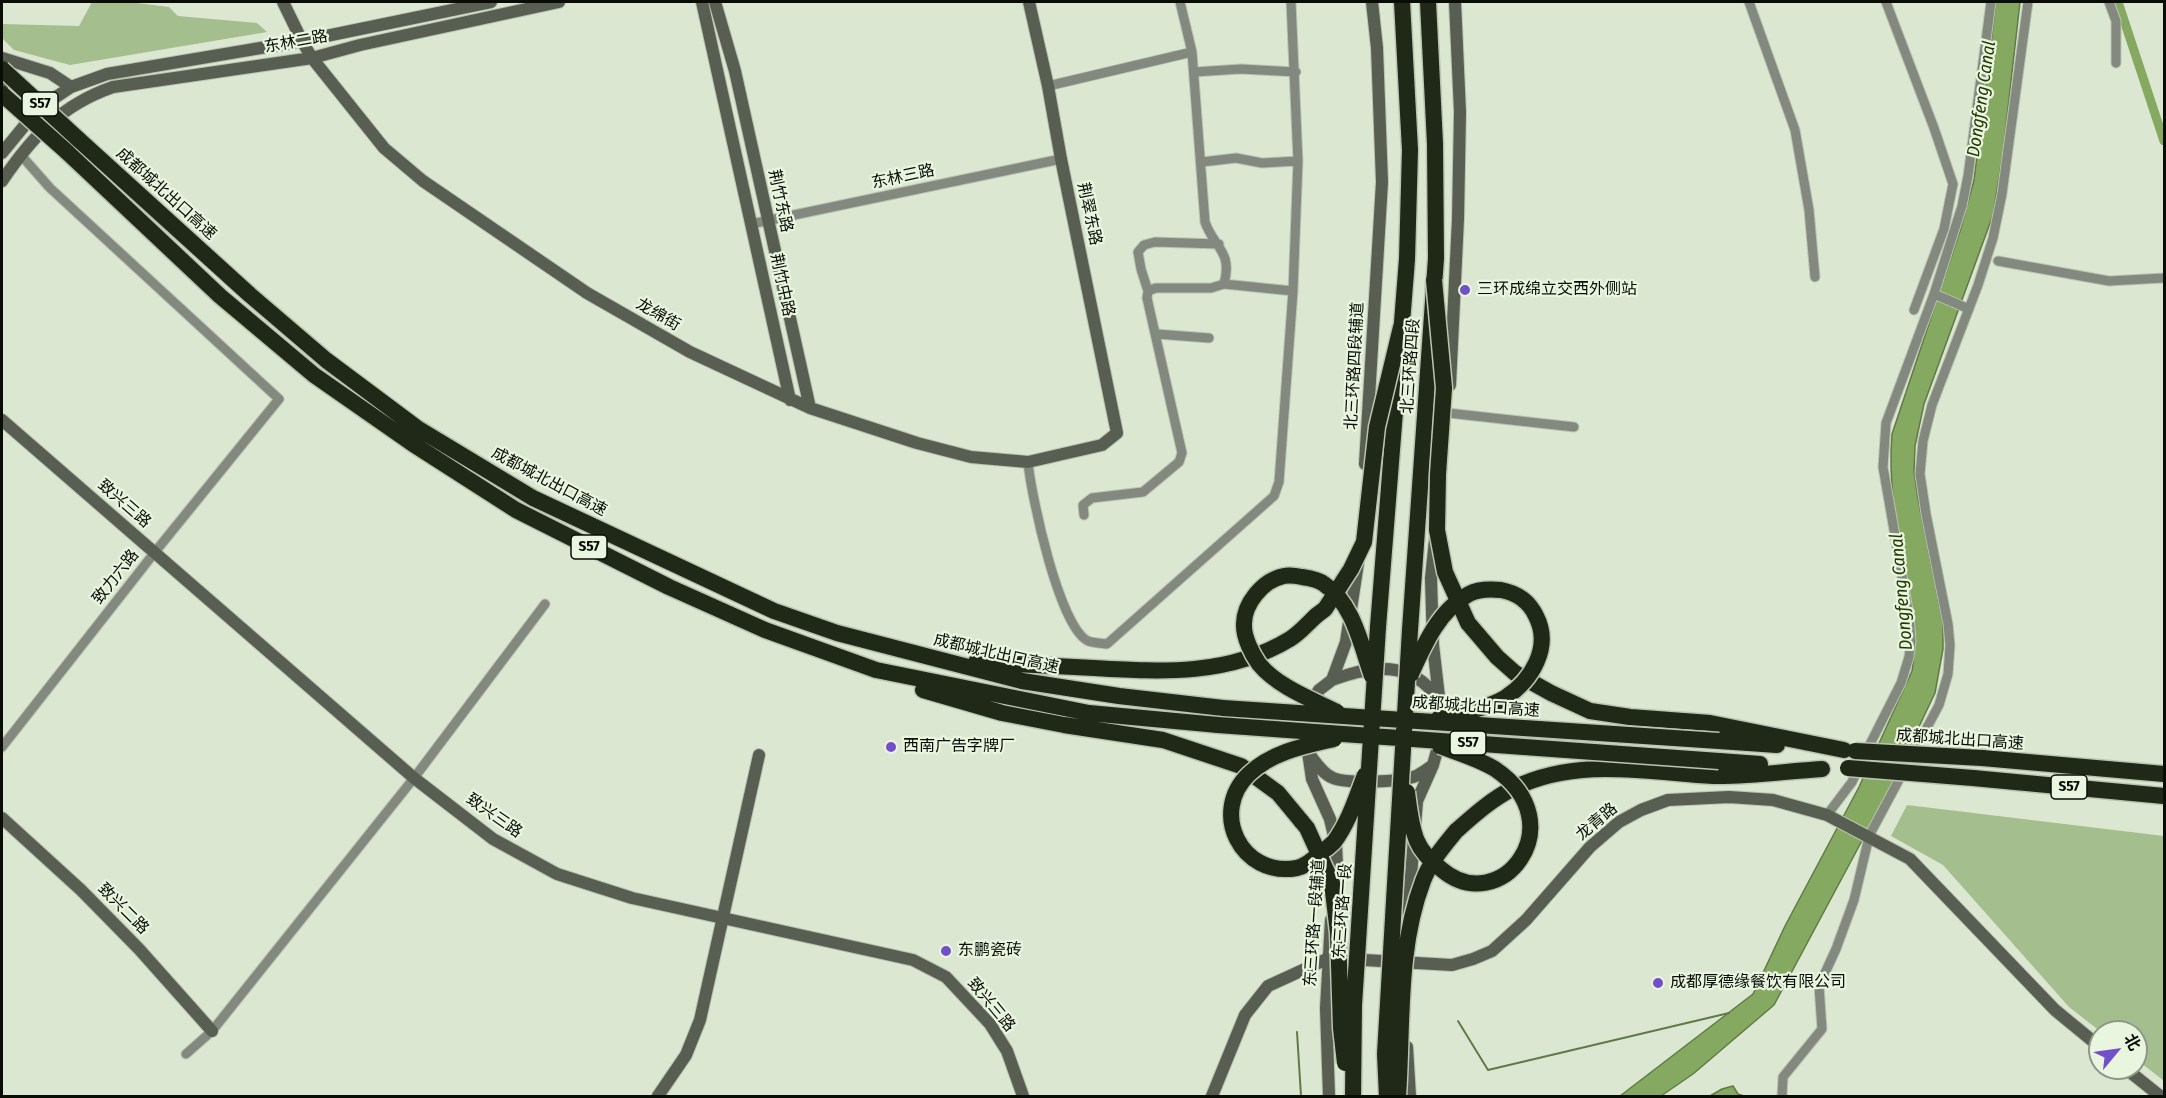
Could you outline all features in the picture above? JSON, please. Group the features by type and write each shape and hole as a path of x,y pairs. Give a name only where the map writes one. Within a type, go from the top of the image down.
{"highway":[{"name":"北三环路四段","path":"1372,728 1407,259 1410,150 1402,2"},
{"name":"北三环路四段","path":"1402,761 1436,258 1435,144 1428,2"},
{"path":"1432,52 1434,2"},
{"name":"成都城北出口高速","path":"2,69 250,295 326,360 417,428 533,498 774,611 837,633 1022,681 1119,696 1223,708 1982,758 2164,774"},
{"name":"S57","path":"2,93 220,296 314,375 413,444 516,510 669,586 765,630 876,670 1089,713 1350,735 1822,769 1848,768 2164,796"},
{"path":"1434,280 1444,388 1437,530 1445,572 1468,623 1497,657 1515,673 1590,711 1630,717 1710,723 1850,750"},
{"path":"938,660 1152,672 1195,670 1232,663 1268,650 1291,638 1325,609 1351,569 1364,542 1377,427 1401,327"},
{"path":"1346,716 1292,689 1260,664 1248,645 1243,627 1247,608 1259,591 1271,581 1285,575 1323,583 1339,599 1350,615 1375,684"},
{"path":"1407,683 1427,639 1448,610 1470,593 1491,589 1511,592 1530,604 1538,619 1543,639 1533,670 1521,685 1504,699 1476,709 1423,721"},
{"path":"876,670 927,691 1002,713 1162,740 1241,766 1278,793 1307,828 1332,883 1338,933 1341,1028 1348,1096"},
{"name":"东三环路一段","path":"1353,1096 1354,1005 1372,728"},
{"path":"1350,735 1279,754 1249,774 1237,792 1231,808 1232,829 1239,844 1249,856 1265,866 1299,868 1333,843 1349,817 1371,760"},
{"path":"1402,761 1417,842 1430,860 1445,872 1464,882 1482,884 1514,868 1526,852 1531,836 1530,816 1523,798 1495,769 1422,740"},
{"path":"1388,1096 1385,1054 1402,761"},
{"path":"1398,1096 1403,982 1410,924 1423,880 1437,853 1456,831 1489,803 1515,787 1552,774 1602,768 1716,776 1822,769"}],"main road":[{"name":"龙绵街","path":"283,2 312,58 384,148 423,181 587,293 690,352 810,408 917,443 970,457 1028,462 1102,445 1117,433"},
{"name":"东林二路","path":"2,153 34,114 70,87 107,74 302,41 491,2"},
{"name":"东林二路","path":"2,181 20,154 46,125 74,104 112,87 312,58 360,45 559,2"},
{"name":"荆竹中路","path":"702,2 790,400"},
{"name":"荆竹东路","path":"716,2 735,71 810,408"},
{"name":"荆翠东路","path":"1029,2 1117,433"},
{"name":"北三环路四段辅道","path":"1309,721 1310,704 1319,690 1332,680 1346,642 1359,560 1382,182 1378,70 1372,2"},
{"path":"1410,1096 1404,962 1417,801 1433,765 1443,731 1432,645 1431,578 1448,412 1459,195 1460,112 1455,2"},
{"path":"2,58 50,73 70,87"},
{"path":"2,83 46,125"},
{"name":"致兴三路","path":"2,420 414,778 493,839 557,874 632,898 913,960 945,977 990,1024 1007,1051 1023,1096"},
{"path":"1332,680 1360,670 1381,668 1398,670 1422,679 1441,703"},
{"name":"东三环路一段辅道","path":"1309,721 1308,752 1312,779 1330,819 1336,844 1337,866 1331,901 1326,1008 1329,1096"},
{"path":"1308,752 1321,770 1332,778 1352,782 1383,781 1415,776 1433,765"},
{"path":"658,1096 686,1055 700,1020 759,755"},
{"name":"龙青路","path":"1212,1096 1245,1015 1268,986 1329,958 1452,964 1492,951 1526,920 1590,847 1612,828 1641,810 1668,800 1730,797 1773,800 1827,815 1910,859 2055,1010 2088,1037"},
{"name":"致兴二路","path":"2,818 81,890 139,949 212,1031"},
{"path":"2140,1080 2160,1096"}],"street":[{"path":"1180,2 1192,52 1205,222 1209,235 1219,244 1224,254 1227,274 1224,284"},
{"path":"1028,462 1030,485 1058,589 1071,622 1088,641 1107,644 1274,496 1280,482 1293,291 1298,161 1296,72 1291,2"},
{"path":"1749,2 1795,130 1809,210 1815,277"},
{"path":"1886,2 1953,184 1944,229 1914,310"},
{"path":"1827,815 1852,782 1901,683 1910,657 1909,616 1883,467 1884,441 1889,414 1934,294 1962,206 1991,2"},
{"path":"1782,1096 1784,1077 1822,1029 1819,986 1854,900 1869,837 1939,705 1948,674 1950,645 1948,624 1920,474 1923,441 1932,405 1969,309 1993,238 2002,194 2028,2"},
{"path":"2109,2 2116,21 2116,63"},
{"path":"1048,87 1192,52"},
{"path":"1194,72 1241,69 1296,72"},
{"name":"致力六路","path":"2,747 279,399 50,188 20,154"},
{"path":"1202,162 1236,158 1262,163 1298,161"},
{"name":"东林三路","path":"751,224 1061,159"},
{"path":"1083,515 1083,506 1092,498 1143,492 1179,462 1182,453 1138,252 1144,245 1155,242 1219,244"},
{"path":"1998,261 2109,281 2164,278"},
{"path":"1148,291 1156,288 1211,288 1224,284 1293,291"},
{"path":"1934,294 1969,309"},
{"path":"1156,334 1209,338"},
{"path":"1448,412 1574,427"},
{"path":"186,1054 212,1031 414,778 545,604"}],"shaded area":[{"path":"92,2 129,2 169,7 178,16 257,23 267,32 70,65 14,50 2,38 2,24 79,26"},
{"path":"1996,2 2020,2 2003,152 1993,215 1924,404 1915,446 1914,472 1918,499 1943,624 1943,649 1935,693 1887,794 1774,1005 1693,1074 1661,1096 1620,1096 1753,994 1785,926 1859,787 1912,671 1913,621 1894,503 1891,468 1892,434 1961,228 1974,180"},
{"path":"1907,805 2164,836 2164,1081 2148,1068 2148,1020 2088,1020 2088,1022 2069,1007 1943,865 1891,836"},
{"path":"1733,1086 1738,1094 1744,1096 1710,1096 1722,1089"}],"waterway":[{"path":"2118,2 2164,141"},
{"path":"1458,1021 1488,1070 1729,1013"},
{"path":"1297,1032 1301,1096"}],"place":[{"name":"三环成绵立交西外侧站","path":"1465,290"},
{"name":"西南广告字牌厂","path":"891,747"},
{"name":"东鹏瓷砖","path":"946,951"},
{"name":"成都厚德缘餐饮有限公司","path":"1658,983"}],"water label":[{"name":"Dongfeng Canal","path":"1982,99"},
{"name":"Dongfeng Canal","path":"1902,592"}]}
